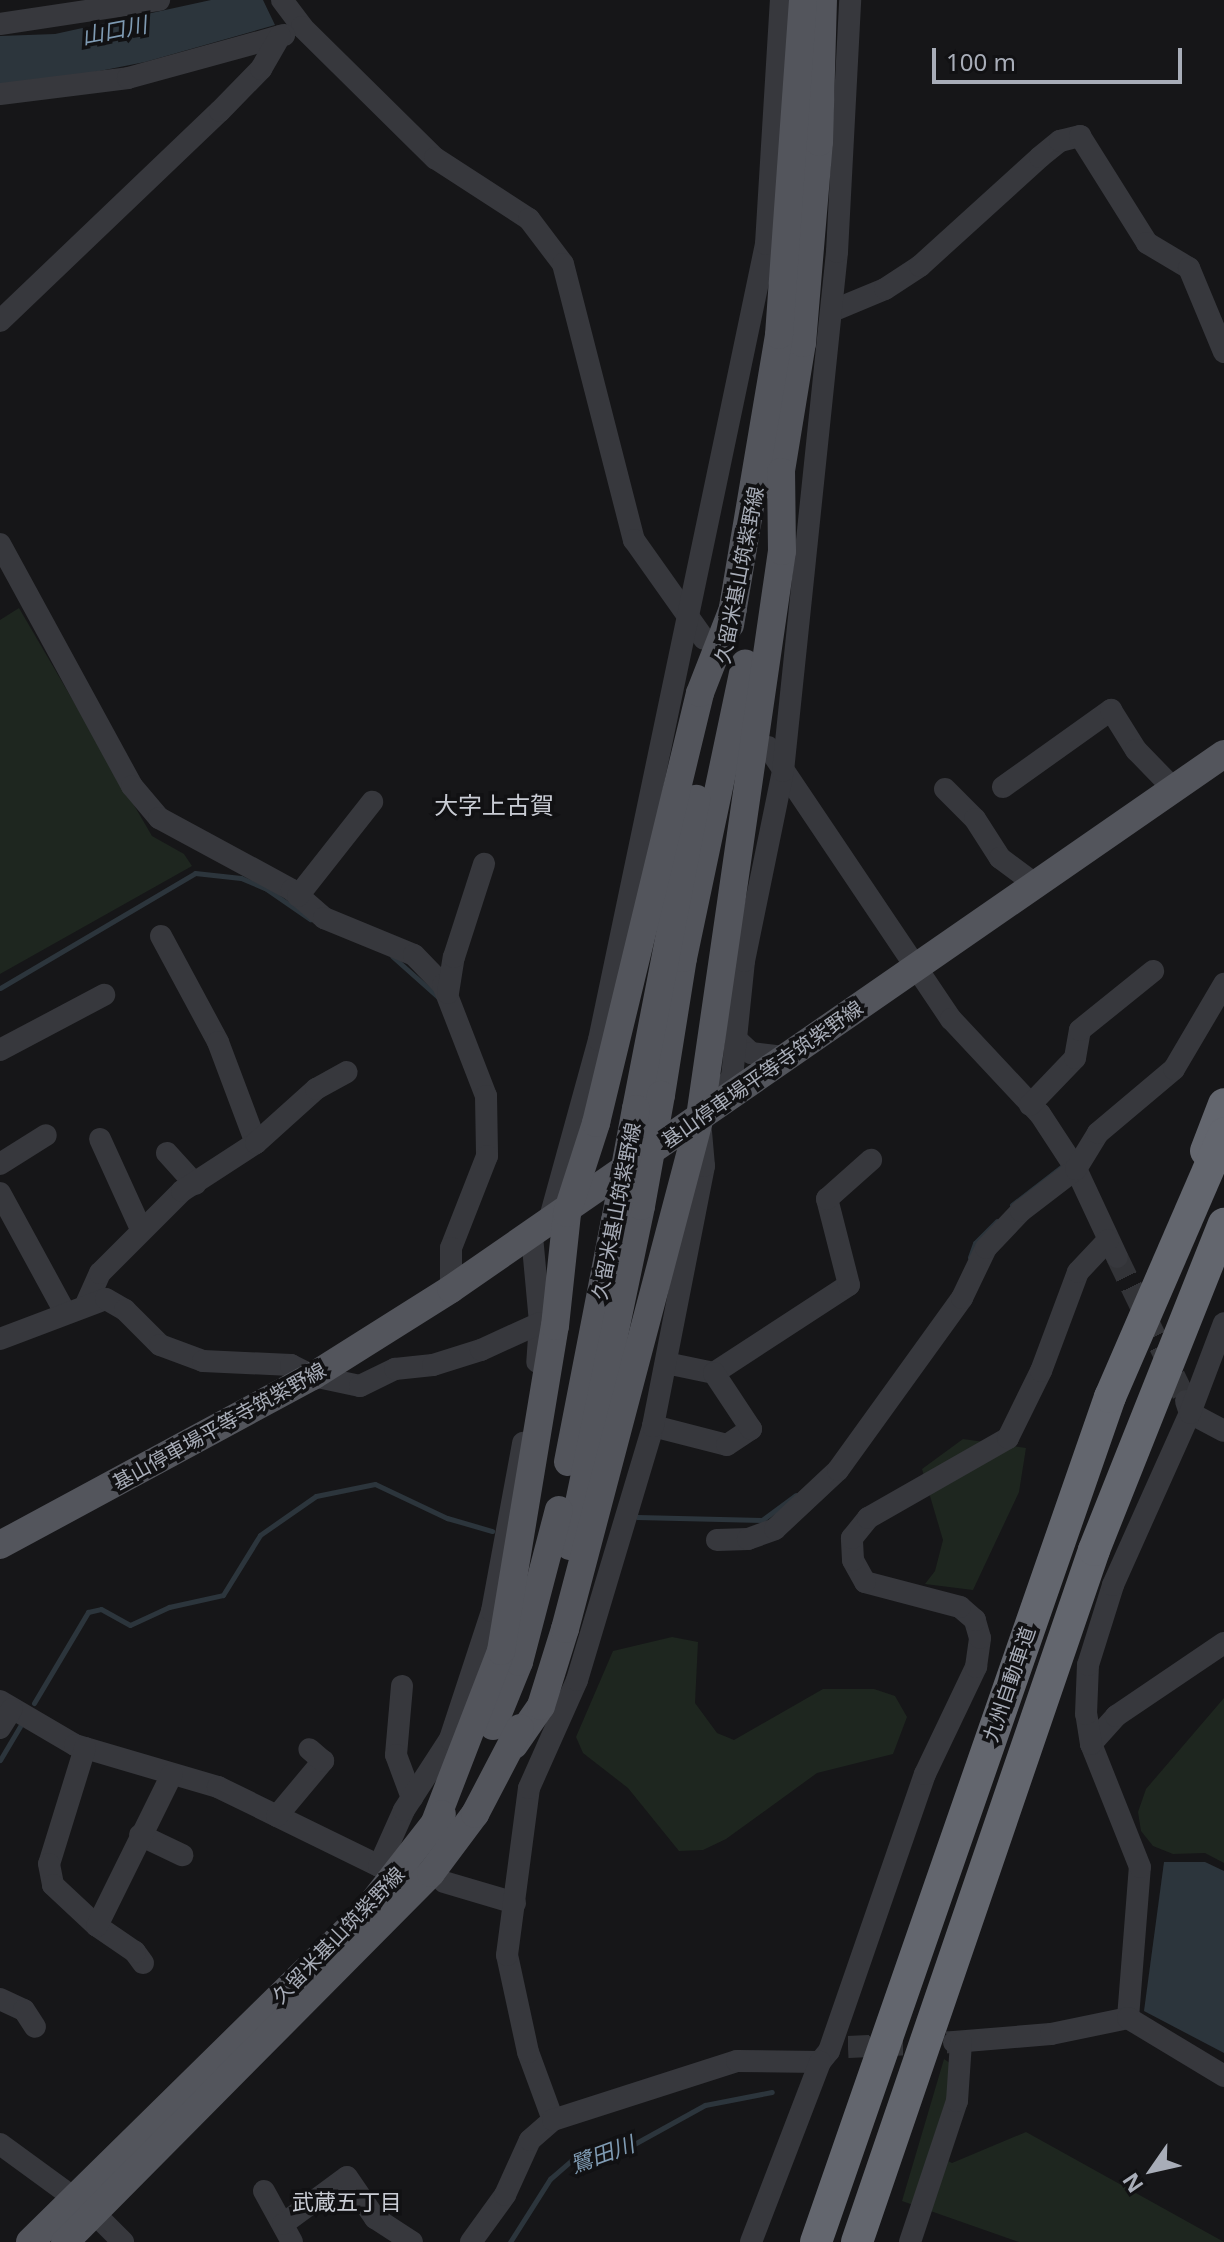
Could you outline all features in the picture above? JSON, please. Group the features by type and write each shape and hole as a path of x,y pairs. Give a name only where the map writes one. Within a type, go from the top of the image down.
{"highway":[{"path":"1161,1274 1224,1104"},
{"name":"九州自動車道","path":"816,2242 1058,1539 1161,1274 1224,1134"},
{"name":"九州自動車道","path":"857,2242 1094,1550 1224,1224"}],"main road":[{"name":"久留米基山筑紫野線","path":"30,2242 82,2203 431,1873 475,1814 514,1745 564,1574 641,1206 649,1102 779,335 803,0"},
{"name":"久留米基山筑紫野線","path":"65,2242 82,2203 321,1957 432,1830 487,1740 519,1662 561,1501 615,1221 649,1102 683,958 781,472 802,343 819,142 823,0"},
{"path":"514,1745 541,1706 565,1629 700,1117 782,551 781,472"},
{"path":"432,1830 501,1651 555,1326 549,1225 596,1123 700,693 733,609"},
{"name":"基山停車場平等寺筑紫野線","path":"0,1545 313,1376 451,1289 549,1225 784,1057 1224,754"}],"street":[{"path":"0,24 159,0"},
{"path":"4,1713 85,1748 218,1787 379,1866 412,1798 450,1739 492,1611 534,1395 549,1225 599,1040 686,612 694,601 771,245 781,0"},
{"path":"553,2120 528,2052 507,1955 529,1788 577,1680 653,1426 704,1166 700,1117 732,1077 744,961 783,771 832,311 829,252 850,0"},
{"path":"0,321 261,69 291,14 435,158 529,219 563,264 634,540 704,639"},
{"path":"0,94 79,88 230,54 280,36"},
{"path":"832,311 920,266 1040,157 1060,141 1080,136 1147,243 1189,268 1224,352"},
{"path":"0,544 132,786 159,818 298,896 324,918 414,955 448,993 486,1096 487,1156 451,1248 451,1289"},
{"path":"1003,787 1111,710 1136,750 1173,788"},
{"path":"751,2242 832,2054 925,1774 976,1667 980,1638 975,1620 960,1607 865,1582 853,1560 852,1538 868,1518 1008,1438 1041,1371 1078,1272 1112,1249 1076,1169 1030,1105 989,1066 916,967 768,747"},
{"path":"945,789 975,819 1000,858 1035,884"},
{"path":"298,896 372,802"},
{"path":"448,993 454,957 484,864"},
{"path":"161,936 218,1042 256,1143"},
{"path":"1030,1105 1075,1058 1080,1030 1153,971"},
{"path":"717,1540 748,1539 775,1529 838,1470 962,1298 986,1248 1021,1211 1076,1169 1098,1133 1174,1069 1224,984"},
{"path":"0,1050 104,995"},
{"path":"736,1039 751,1053 784,1057"},
{"path":"87,1302 100,1273 141,1229 195,1184 256,1143 316,1089 347,1072"},
{"path":"0,1164 46,1135"},
{"path":"100,1139 141,1229"},
{"path":"167,1153 195,1184"},
{"path":"714,1373 849,1285 827,1199 871,1160"},
{"path":"0,1193 65,1312"},
{"path":"0,1339 87,1302 106,1299 125,1310 160,1345 203,1361 291,1365 313,1376 370,1385 395,1369 469,1354 540,1323"},
{"path":"1128,2018 1140,1867 1091,1744 1088,1665 1113,1585 1187,1404 1224,1323"},
{"path":"653,1426 727,1445 751,1429 714,1373 666,1363"},
{"path":"1187,1404 1224,1431"},
{"path":"1091,1744 1116,1716 1224,1643"},
{"path":"402,1686 396,1755 412,1798"},
{"path":"85,1748 49,1864 53,1885 143,1963"},
{"path":"277,1816 323,1761 309,1749"},
{"path":"97,1926 172,1774"},
{"path":"140,1835 182,1855"},
{"path":"444,1882 515,1903"},
{"path":"0,1999 24,2010 35,2027"},
{"path":"910,2242 957,2101 958,2042 1051,2034 1128,2018 1224,2076"},
{"path":"471,2242 505,2195 530,2140 553,2120 737,2061 832,2054"},
{"path":"0,2144 82,2203 123,2242"},
{"path":"264,2191 288,2233 347,2177 375,2218 412,2242"}],"shaded area":[{"path":"19,608 152,836 184,854 192,866 0,974 0,620"},
{"path":"963,1439 1026,1448 1019,1492 973,1590 925,1584 935,1571 943,1540 922,1469"},
{"path":"672,1637 698,1642 695,1703 717,1733 734,1740 823,1689 874,1689 895,1696 907,1717 893,1754 817,1773 726,1839 703,1850 679,1851 628,1788 583,1753 576,1737 613,1651"},
{"path":"1224,1698 1224,1863 1205,1853 1173,1854 1153,1846 1141,1831 1138,1812 1146,1789"},
{"path":"944,2059 966,2074 934,2154 952,2163 1026,2132 1224,2242 1019,2242 902,2201"}],"water":[{"name":"山口川","path":"211,0 263,0 275,25 145,62 44,82 0,85 0,36 55,34"},
{"path":"1164,1862 1205,1862 1224,1871 1224,2053 1144,2011"}],"waterway":[{"path":"0,988 195,873 241,878 265,888 310,919"},
{"path":"392,956 438,997"},
{"path":"1012,1205 1064,1165"},
{"path":"970,1257 975,1243 997,1221"},
{"path":"34,1703 88,1612 101,1609 130,1625 169,1607 223,1595 260,1535 316,1496 375,1484 447,1518 492,1531"},
{"path":"637,1517 762,1520 796,1495"},
{"path":"0,1760 22,1723"},
{"name":"鷺田川","path":"510,2242 550,2179 571,2161 627,2148 705,2105 772,2092"}],"tunnel":[{"path":"1117,1257 1183,1394"},
{"path":"848,2047 954,2042"}],"district":[{"name":"大字上古賀","path":"494,805"},
{"name":"武蔵五丁目","path":"347,2202"}]}
